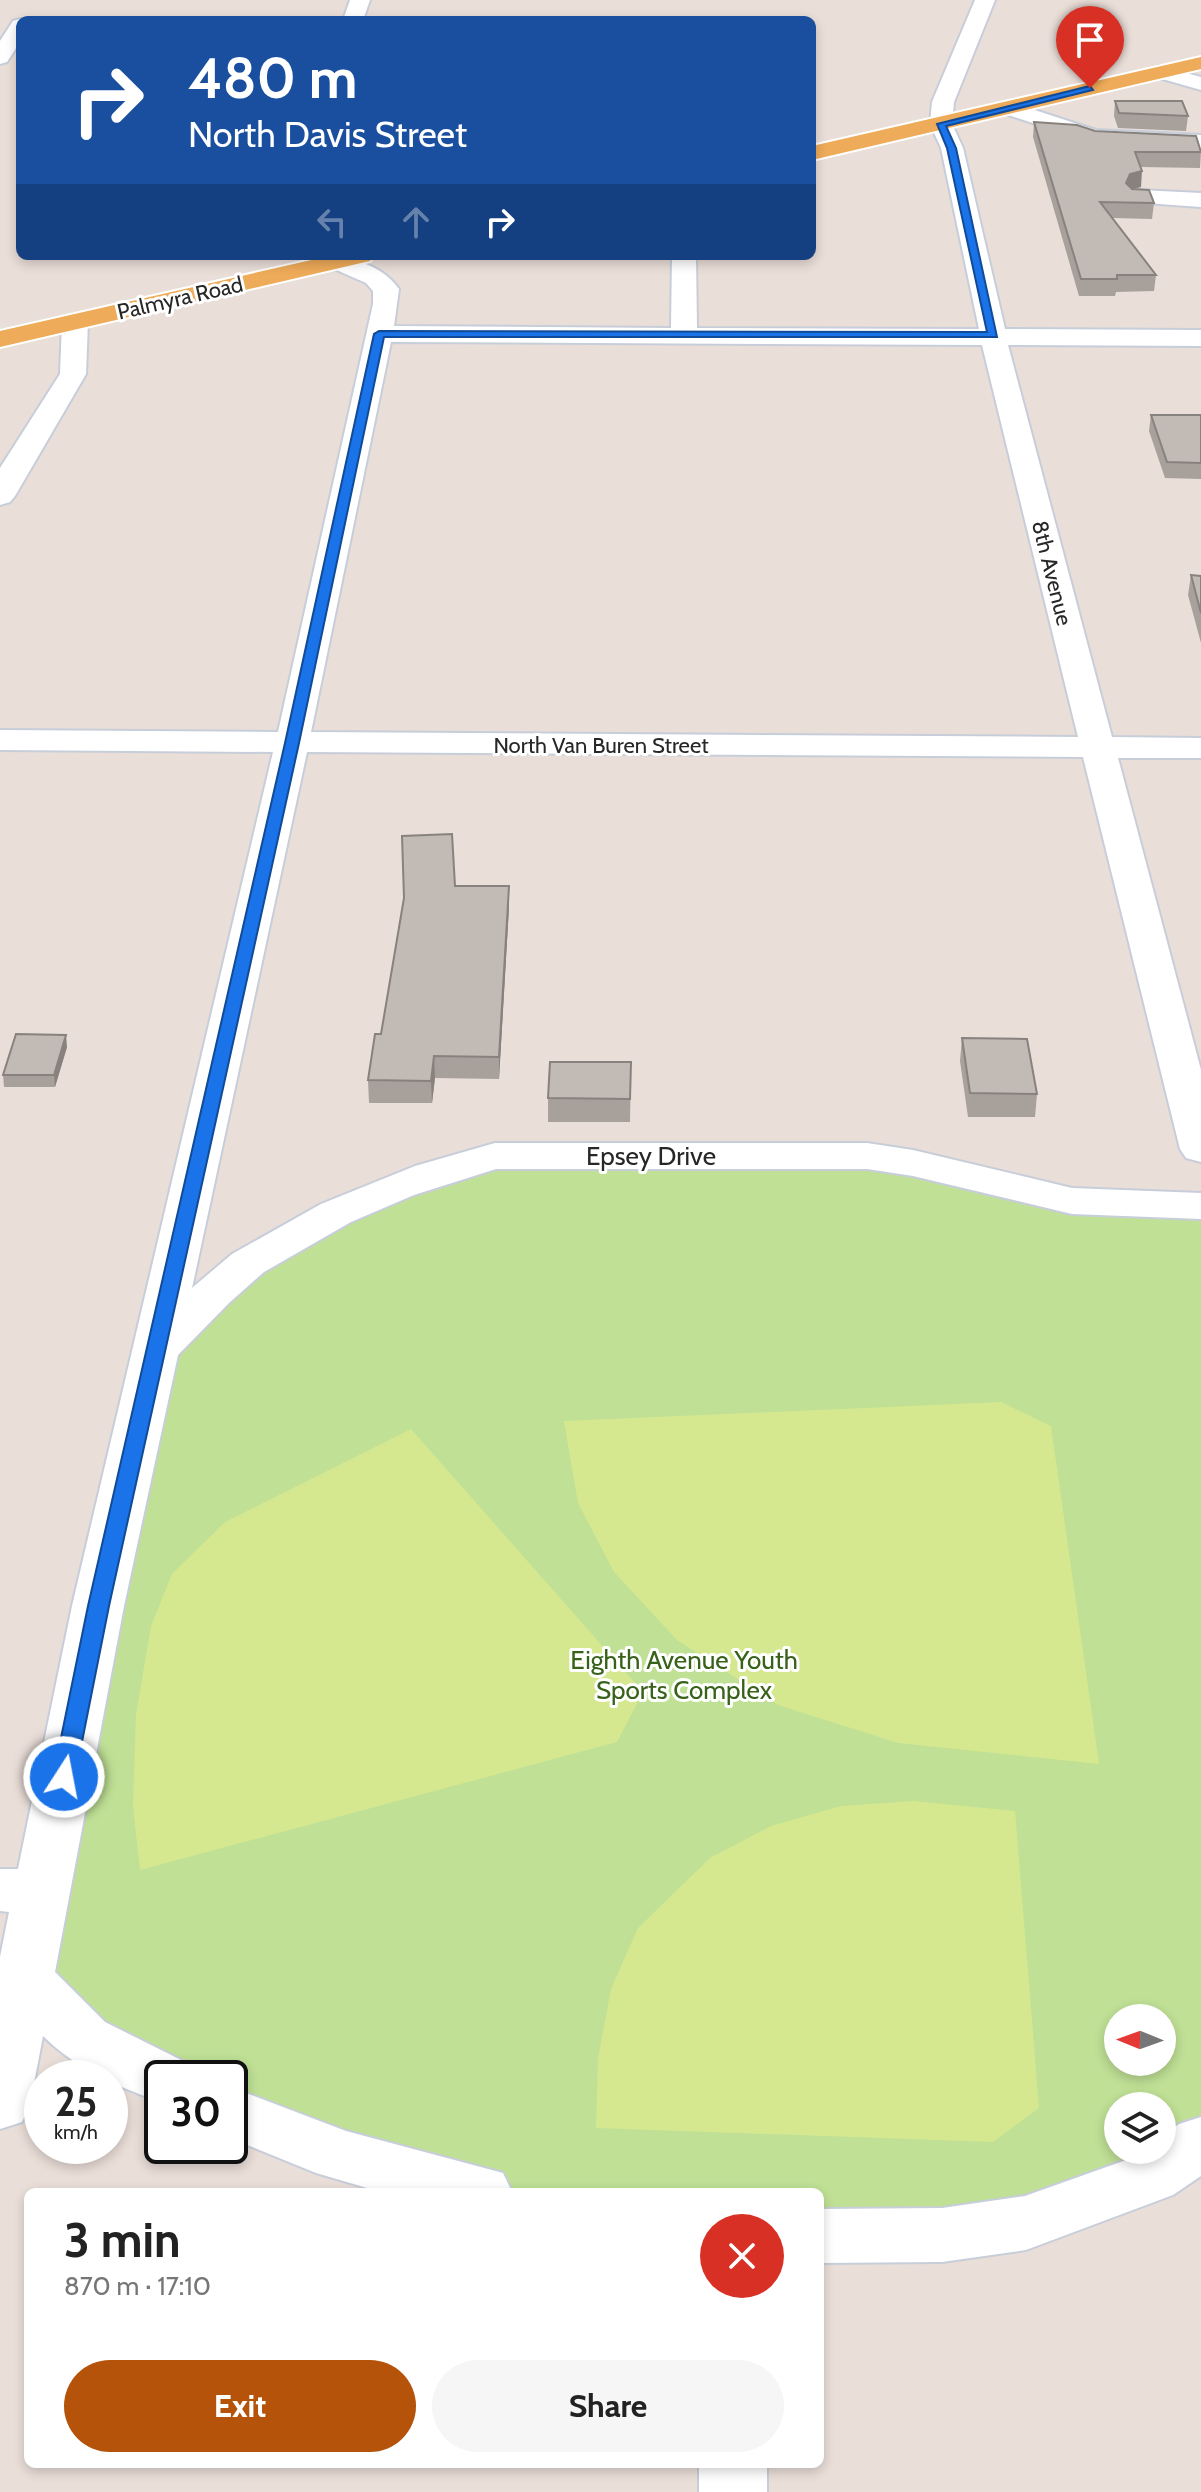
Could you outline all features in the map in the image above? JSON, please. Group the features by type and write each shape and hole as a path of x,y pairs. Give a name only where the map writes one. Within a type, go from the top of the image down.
{"main road":[{"path":"816,152 1201,63"},
{"name":"Palmyra Road","path":"0,339 334,260"}],"street":[{"path":"941,124 943,102 985,0"},
{"path":"3,49 16,30"},
{"path":"1159,72 1201,84"},
{"path":"1010,108 1094,136 1201,142"},
{"name":"8th Avenue","path":"941,124 952,148 993,335 1095,745 1201,1149"},
{"path":"1139,197 1201,200"},
{"path":"0,2104 25,1979 20,1891 154,1352 292,743 379,334 386,289 375,278 345,260"},
{"path":"684,260 684,336"},
{"path":"0,496 73,374 75,322"},
{"path":"379,334 1201,338"},
{"name":"North Van Buren Street","path":"0,740 1201,748"},
{"name":"Epsey Drive","path":"154,1352 246,1264 335,1213 387,1189 444,1169 495,1156 867,1156 913,1163 1072,1201 1201,1206"},
{"path":"25,1979 84,2039 144,2069"},
{"path":"248,2119 338,2155 466,2188"},
{"path":"824,2236 942,2235 1026,2223 1151,2177 1201,2142"},
{"path":"733,2468 733,2492"}],"green space":[{"name":"Eighth Avenue Youth Sports Complex","path":"495,1159 866,1159 1201,1209 1201,2136 1176,2148 1176,2092 1104,2092 1104,2164 1141,2164 1022,2219 824,2230 824,2188 495,2188 248,2112 248,2060 149,2060 31,1977 159,1352 249,1266"},
{"path":"1001,1402 1051,1426 1099,1764 898,1743 778,1705 677,1640 614,1572 578,1503 564,1421"},
{"path":"411,1429 643,1692 617,1742 140,1870 133,1806 136,1715 151,1626 172,1574 225,1522"},
{"path":"913,1801 1015,1811 1039,2108 993,2142 596,2128 598,2059 611,1989 638,1928 710,1858 771,1826 841,1806"}],"building":[{"path":"1115,101 1182,101 1188,116 1119,113"},
{"path":"1034,122 1077,125 1095,131 1196,136 1201,152 1135,152 1142,171 1130,174 1126,183 1132,189 1149,190 1154,203 1100,202 1156,275 1081,279"},
{"path":"1151,415 1201,415 1201,463 1167,462"},
{"path":"1191,575 1201,576 1201,613"},
{"path":"452,834 455,886 509,886 499,1057 434,1056 431,1081 368,1080 375,1034 381,1034 404,898 402,836"},
{"path":"16,1034 66,1035 54,1075 3,1075"},
{"path":"962,1038 1027,1039 1037,1094 970,1093"},
{"path":"550,1062 631,1062 630,1099 548,1098"}],"route":[{"path":"64,1777 98,1606 292,743 379,334 993,335 952,148 941,124 1090,88"}]}
